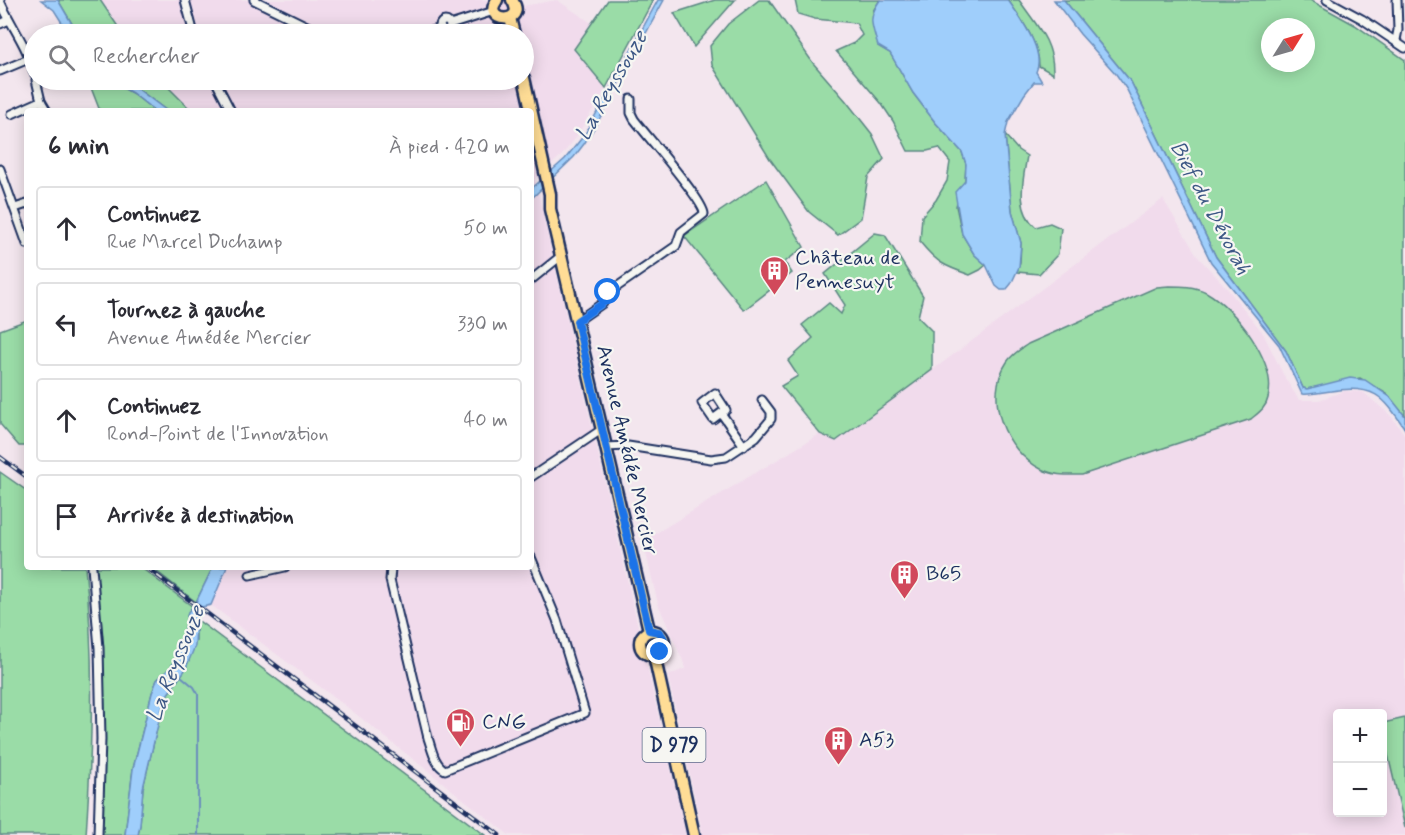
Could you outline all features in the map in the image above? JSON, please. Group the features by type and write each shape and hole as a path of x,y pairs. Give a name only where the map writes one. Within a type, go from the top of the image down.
{"main road":[{"path":"507,24 507,18 516,8 512,0"},
{"path":"496,6 497,16 507,18"},
{"path":"507,18 510,24"},
{"path":"520,90 524,108"},
{"name":"Avenue Amédée Mercier","path":"526,90 530,108"},
{"name":"Avenue Amédée Mercier","path":"534,129 550,209 649,630"},
{"name":"Avenue Amédée Mercier","path":"534,148 544,180"},
{"path":"649,630 659,632 664,640 663,650 654,655 646,654 640,647 640,639 649,630"},
{"name":"D 979","path":"654,655 694,835"}],"street":[{"path":"254,0 307,24"},
{"path":"1328,0 1396,40 1405,48"},
{"path":"0,1 24,46"},
{"path":"185,1 191,24"},
{"path":"1396,40 1400,5"},
{"path":"452,24 496,6"},
{"path":"0,24 9,20"},
{"path":"0,71 24,61"},
{"path":"38,90 45,108"},
{"path":"220,90 229,108"},
{"path":"577,321 603,303 608,292 676,246 681,232 704,214 705,209 634,119 631,112 631,99"},
{"path":"25,108 41,101"},
{"path":"12,114 24,109"},
{"path":"0,169 24,235"},
{"path":"15,208 24,205"},
{"path":"534,278 561,256"},
{"path":"605,447 628,446 711,459 726,457 756,437 771,419 771,412 762,400"},
{"path":"721,413 744,446"},
{"path":"534,475 601,430"},
{"path":"392,570 390,580 428,738 440,767 445,770 585,713 558,620 534,564"},
{"path":"92,570 99,648 101,739 98,835"},
{"path":"250,575 272,570"}],"shaded area":[{"path":"100,0 521,0 523,6 557,0 593,24 574,49 606,88 575,139 562,155 535,179 686,835 509,835 347,707 211,605 226,570 534,570 534,108 189,108 171,90 534,90 534,24 116,24"},
{"path":"1163,199 1198,257 1263,333 1285,378 1299,400 1319,400 1345,391 1363,392 1391,416 1405,435 1405,835 703,835 668,676 686,668 658,604 643,541 820,434 837,441"}],"green space":[{"path":"58,0 100,0 116,24 72,24"},
{"path":"608,0 653,0 606,88 574,49"},
{"path":"715,0 735,0 694,47 674,13"},
{"path":"759,0 769,0 813,63 872,134 884,159 868,177 861,218 838,235 809,212 770,159 712,65 710,46 728,24"},
{"path":"795,0 880,0 873,11 878,46 890,53 913,93 962,152 966,164 965,181 956,206 962,234 974,254 986,265 980,270 970,275 947,266 931,255 920,242 922,216 936,200 947,181 950,162 939,148 927,151 908,151 881,103 836,51 854,43 862,35 856,23 815,19 798,14"},
{"path":"1008,0 1019,0 1038,26 1051,53 1053,74 1039,66 1033,40"},
{"path":"1064,0 1310,0 1355,25 1405,60 1405,416 1387,394 1360,378 1303,388 1286,351 1216,257 1131,82"},
{"path":"92,90 127,90 151,108 99,108"},
{"path":"139,90 171,90 189,108 163,108"},
{"path":"1005,135 1018,150 1027,156 1022,194 1029,220 1036,227 1050,223 1061,228 1058,254 1039,274 1017,272 1021,243 1012,211"},
{"path":"766,180 804,247 785,262 792,273 744,310 684,236"},
{"path":"875,233 885,235 923,296 918,317 932,331 932,370 836,441 820,434 781,386 798,376 788,361 813,338 802,325 829,303 841,314 845,305 825,274"},
{"path":"1157,287 1192,287 1206,292 1241,323 1252,338 1267,369 1268,398 1264,407 1251,419 1082,475 1051,473 1028,461 1008,437 998,407 997,391 1000,376 1009,359 1028,344"},
{"path":"24,321 24,446 19,446 0,424 0,330"},
{"path":"0,472 24,489 24,570 85,570 90,634 91,701 86,835 0,835"},
{"path":"96,570 144,570 193,607 188,612 182,646 171,667 157,680 152,693 133,769 125,835 100,835 104,768 101,634"},
{"path":"155,570 212,570 196,602"},
{"path":"196,621 485,835 138,835 143,788 161,712 167,695 185,670 196,641"},
{"path":"1405,718 1405,828 1387,751 1387,722"}],"water":[{"path":"41,0 58,0 72,24 63,24 54,10"},
{"name":"La Reyssouze","path":"658,0 664,0 584,144 534,196 534,186 565,159 585,134"},
{"path":"880,0 1008,0 1035,45 1038,54 1036,72 1042,82 1034,82 1024,95 1008,122 1005,135 1012,211 1021,243 1019,267 1006,290 1001,290 996,286 986,265 974,254 962,234 955,192 965,181 966,164 962,152 913,93 890,53 878,46 872,17"},
{"path":"1054,0 1064,0 1131,82 1216,257 1286,351 1303,388 1307,389 1350,378 1365,380 1390,397 1405,416 1405,429 1383,400 1367,391 1345,389 1302,394 1279,345 1211,262 1127,90"},
{"path":"127,90 139,90 163,108 151,108"},
{"name":"La Reyssouze","path":"212,570 226,570 211,605 202,607 196,621 195,646 185,670 167,695 161,712 143,788 138,835 125,835 133,769 152,693 157,680 171,667 182,646 188,612 196,602"}],"waterway":[{"name":"La Reyssouze","path":"181,676 194,687 198,694 198,835"}],"railway":[{"path":"0,457 24,475"},
{"path":"150,570 499,835"}],"place":[{"name":"Château de Pennesuyt","path":"774,296"},
{"name":"B65","path":"905,600"},
{"name":"CNG","path":"461,748"},
{"name":"A53","path":"838,766"}],"route":[{"path":"608,292 603,303 577,321 649,630 659,632 664,640 665,644 660,652"}],"water label":[{"name":"Bief du Dévorah","path":"1210,208"}]}
